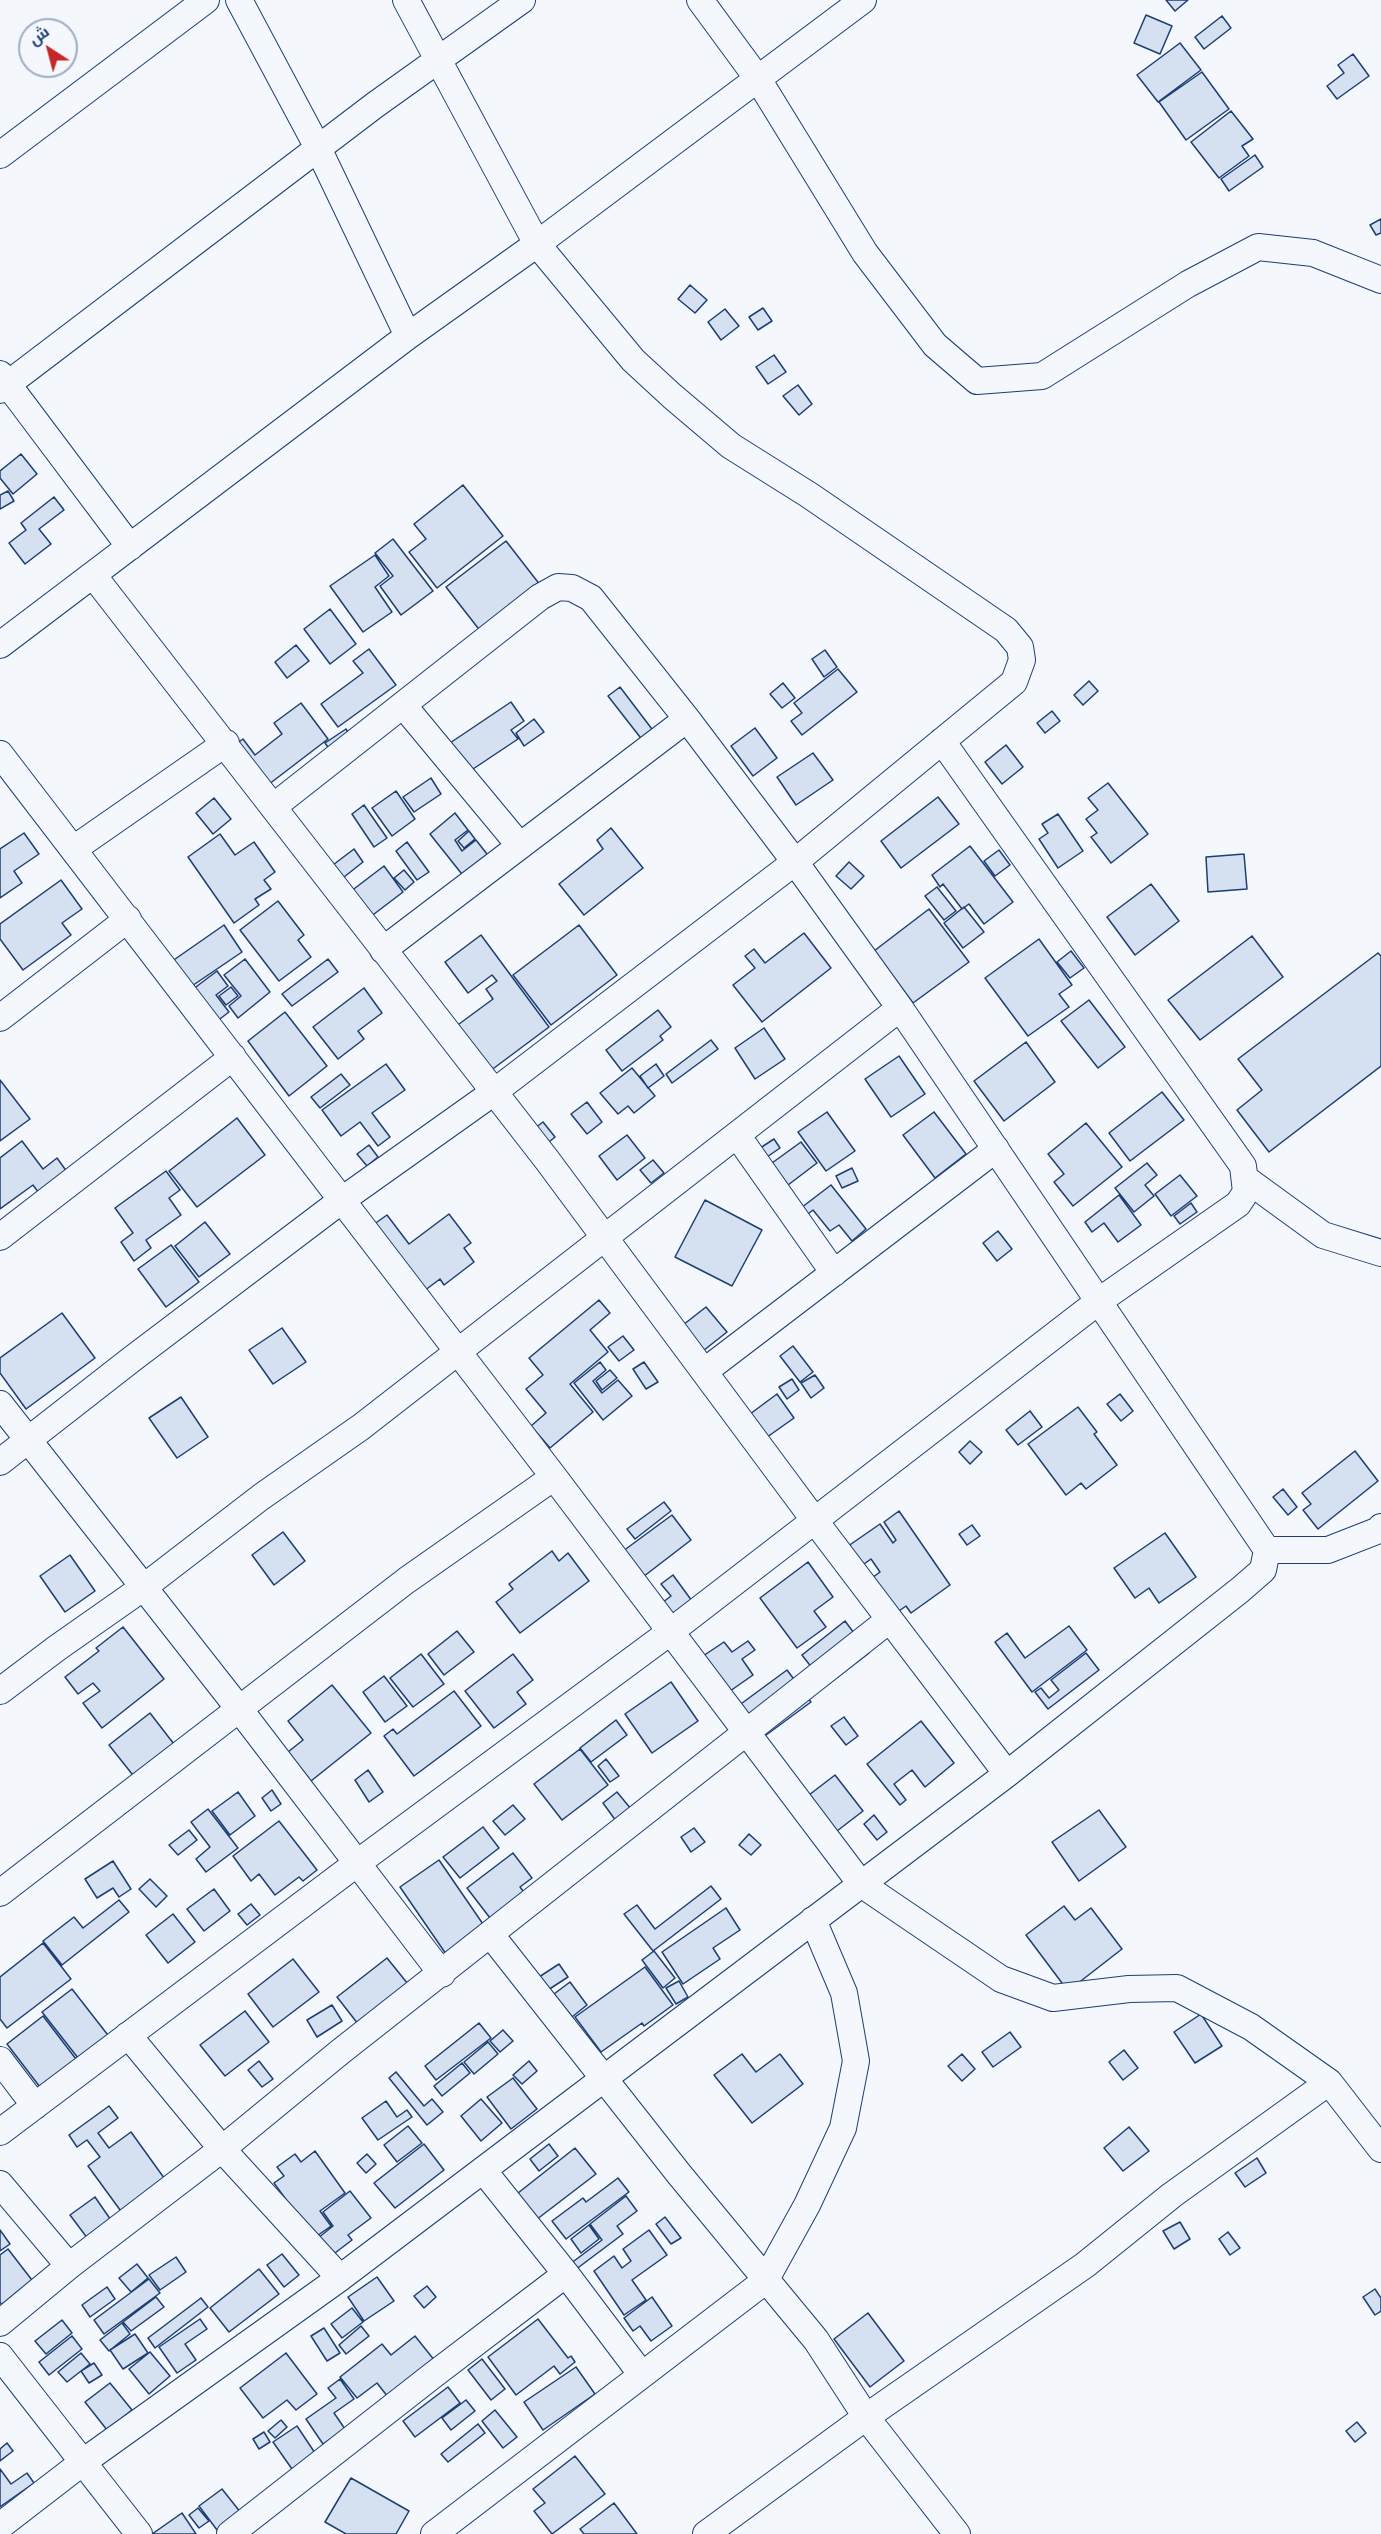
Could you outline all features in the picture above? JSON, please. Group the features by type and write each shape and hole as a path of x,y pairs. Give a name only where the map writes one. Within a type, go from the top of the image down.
{"street":[{"path":"0,155 206,0"},
{"path":"239,0 318,148 408,336"},
{"path":"0,1462 342,1200 494,1092 795,862 1014,682 1022,660 1020,647 1006,630 809,495 731,446 688,411 633,360 537,244 406,0"},
{"path":"130,547 3,382 437,60 522,0"},
{"path":"700,0 758,79 865,253 935,345 976,381 1042,376 1188,284 1258,247 1313,253 1381,280"},
{"path":"0,645 408,336 537,244 863,0"},
{"path":"93,575 494,1092 1007,1774"},
{"path":"0,2526 83,2462 340,2278 1007,1774 1240,1590 1263,1570 1267,1550 900,1008 795,862 687,719 591,598 572,588 558,587 540,597 273,807"},
{"path":"403,705 520,846"},
{"path":"383,950 687,719"},
{"path":"0,2132 356,1864 670,1632 1099,1301 1238,1204 1246,1192 1243,1166 942,741"},
{"path":"75,848 225,743"},
{"path":"0,754 75,848 861,1884 1001,1979 1053,1998 1130,1989 1177,1988 1251,2027 1329,2082 1381,2149"},
{"path":"0,1018 128,918"},
{"path":"0,1691 144,1587 261,1497 361,1427 900,1008"},
{"path":"0,1237 233,1057"},
{"path":"736,1135 834,1273"},
{"path":"705,1371 996,1149"},
{"path":"1246,1179 1323,1235 1381,1253"},
{"path":"0,1404 240,1710 441,1974"},
{"path":"0,1893 407,1580 554,1477"},
{"path":"1267,1550 1328,1550 1381,1527"},
{"path":"0,2323 69,2266 222,2149 889,1620"},
{"path":"434,2534 765,2281 807,2205 843,2128 856,2061 844,1993 813,1920"},
{"path":"491,1935 765,2281 816,2340 866,2417 957,2534"},
{"path":"128,2035 222,2149 340,2278"},
{"path":"0,2060 35,2106"},
{"path":"706,2534 866,2417 1085,2265 1172,2195 1329,2082"},
{"path":"483,2170 566,2274 642,2375"},
{"path":"0,2184 69,2266"},
{"path":"230,2534 566,2274"},
{"path":"0,2356 139,2534"}],"building":[{"path":"1166,0 1188,0 1175,11"},
{"path":"1146,15 1172,26 1160,54 1134,43"},
{"path":"1222,16 1231,28 1204,49 1195,37"},
{"path":"1180,43 1201,70 1158,102 1137,75"},
{"path":"1353,54 1369,76 1337,99 1327,86 1344,73 1338,65"},
{"path":"1202,72 1229,109 1186,140 1159,102"},
{"path":"1231,111 1253,139 1242,146 1249,156 1219,178 1191,142"},
{"path":"1255,155 1263,167 1229,191 1221,179"},
{"path":"1381,219 1381,233 1376,235 1370,225"},
{"path":"690,285 707,300 695,313 678,299"},
{"path":"763,308 772,321 758,330 749,317"},
{"path":"725,309 739,326 721,340 708,322"},
{"path":"774,355 786,372 768,384 756,367"},
{"path":"798,385 812,404 799,415 783,396"},
{"path":"21,454 37,474 13,494 0,478 0,471"},
{"path":"463,485 503,536 437,588 409,552 426,539 414,524"},
{"path":"8,491 14,501 0,509 0,495"},
{"path":"54,497 64,510 39,529 51,544 25,564 9,543 26,530 21,523"},
{"path":"393,539 433,591 401,615 380,586 393,576 375,553"},
{"path":"506,541 544,590 485,637 446,587"},
{"path":"375,555 389,576 375,587 392,612 363,632 330,586"},
{"path":"330,609 356,644 330,664 304,629"},
{"path":"296,645 309,661 287,678 275,662"},
{"path":"369,649 396,685 338,727 321,704 363,673 353,661"},
{"path":"825,650 837,667 824,677 812,659"},
{"path":"838,669 857,692 802,735 791,721 802,713 794,703"},
{"path":"1089,681 1098,691 1083,705 1074,695"},
{"path":"783,683 795,698 782,708 770,694"},
{"path":"620,687 658,737 647,746 608,696"},
{"path":"511,702 524,721 511,730 518,739 470,771 450,743"},
{"path":"301,703 328,739 264,788 232,747 243,739 255,755 282,734 274,723"},
{"path":"1052,711 1060,721 1045,733 1037,723"},
{"path":"534,719 544,732 524,746 516,733"},
{"path":"755,728 777,758 753,776 731,746"},
{"path":"346,729 353,741 333,754 325,743"},
{"path":"1006,745 1023,767 1002,784 985,762"},
{"path":"813,753 833,780 796,805 777,777"},
{"path":"431,778 441,794 414,812 403,797"},
{"path":"1108,783 1148,834 1111,863 1091,837 1097,833 1086,819 1098,810 1088,798"},
{"path":"396,791 415,819 392,836 372,808"},
{"path":"938,797 959,824 901,868 881,841"},
{"path":"214,798 231,819 213,834 196,813"},
{"path":"364,805 387,838 374,847 352,814"},
{"path":"455,813 468,830 455,840 462,851 476,840 494,863 469,883 430,834"},
{"path":"1058,814 1083,851 1058,868 1039,839 1048,833 1042,824"},
{"path":"611,828 643,868 584,915 559,884 603,849 597,840"},
{"path":"469,831 475,839 464,848 458,841"},
{"path":"24,833 39,854 14,871 22,883 0,898 0,849"},
{"path":"220,834 235,855 254,842 275,872 264,880 271,889 255,899 259,905 234,923 188,857"},
{"path":"407,842 429,872 417,880 396,851"},
{"path":"970,846 1013,902 984,924 969,904 962,909 943,884 940,887 932,875"},
{"path":"354,849 363,862 339,881 329,868"},
{"path":"999,850 1010,865 995,876 984,861"},
{"path":"1244,854 1247,889 1208,892 1206,857"},
{"path":"849,862 864,876 851,889 836,876"},
{"path":"384,866 403,892 361,924 342,898"},
{"path":"404,870 414,882 405,890 394,878"},
{"path":"61,880 82,909 62,923 71,935 23,970 0,939 0,924"},
{"path":"1151,884 1179,921 1135,955 1107,917"},
{"path":"937,887 956,911 944,920 925,896"},
{"path":"278,901 304,935 298,940 311,957 279,981 240,930"},
{"path":"964,907 984,932 963,948 944,923"},
{"path":"929,909 969,962 913,1003 874,951"},
{"path":"224,925 242,952 186,990 168,964"},
{"path":"579,925 617,975 551,1025 513,975"},
{"path":"804,933 831,968 762,1022 733,985 755,968 745,956 754,949 765,963"},
{"path":"481,935 549,1027 482,1077 455,1027 493,999 486,989 497,981 492,975 468,993 445,962"},
{"path":"1252,936 1283,977 1200,1040 1168,1000"},
{"path":"1039,939 1072,985 1059,994 1069,1007 1028,1036 985,978"},
{"path":"1071,951 1084,968 1070,978 1057,962"},
{"path":"1378,953 1381,956 1381,1066 1269,1152 1237,1110 1262,1090 1238,1059"},
{"path":"245,959 270,992 238,1018 229,1006 241,996 224,975"},
{"path":"328,959 338,972 292,1006 282,994"},
{"path":"217,971 228,986 216,995 229,1012 212,1025 188,993"},
{"path":"231,987 238,996 226,1005 219,996"},
{"path":"364,988 382,1013 358,1031 364,1039 338,1059 313,1027"},
{"path":"1089,1000 1125,1047 1098,1068 1061,1021"},
{"path":"658,1010 671,1027 660,1036 663,1040 622,1071 606,1050"},
{"path":"285,1012 327,1066 289,1096 248,1041"},
{"path":"764,1028 785,1059 755,1079 735,1048"},
{"path":"711,1040 718,1049 672,1083 666,1074"},
{"path":"1026,1042 1055,1082 1004,1121 974,1081"},
{"path":"899,1056 925,1094 891,1117 865,1079"},
{"path":"386,1064 405,1090 372,1113 390,1137 378,1146 360,1122 341,1136 322,1110"},
{"path":"656,1064 664,1076 648,1088 640,1076"},
{"path":"632,1068 655,1096 634,1113 628,1106 618,1114 600,1093"},
{"path":"341,1074 350,1085 320,1108 311,1097"},
{"path":"0,1080 30,1119 0,1141"},
{"path":"1162,1092 1184,1120 1130,1161 1109,1133"},
{"path":"587,1102 602,1122 587,1134 571,1114"},
{"path":"827,1112 855,1151 826,1171 798,1132"},
{"path":"934,1112 966,1154 935,1178 903,1135"},
{"path":"237,1118 265,1155 197,1207 169,1171"},
{"path":"543,1122 555,1137 543,1147 531,1131"},
{"path":"1086,1123 1122,1167 1073,1206 1054,1182 1064,1174 1048,1154"},
{"path":"627,1135 645,1158 617,1180 599,1156"},
{"path":"774,1139 780,1148 761,1161 754,1152"},
{"path":"22,1141 43,1169 57,1158 75,1183 47,1204 33,1185 0,1209 0,1158"},
{"path":"801,1142 817,1163 788,1185 772,1163"},
{"path":"369,1145 378,1157 367,1166 357,1154"},
{"path":"653,1160 664,1173 651,1183 640,1170"},
{"path":"1147,1163 1157,1175 1145,1185 1154,1196 1134,1212 1115,1188"},
{"path":"852,1168 858,1181 842,1188 836,1176"},
{"path":"166,1171 180,1190 169,1198 181,1215 146,1240 151,1248 134,1261 121,1242 133,1233 115,1208"},
{"path":"1180,1175 1197,1196 1171,1216 1155,1194"},
{"path":"831,1185 866,1229 852,1241 839,1225 830,1231 813,1210 803,1218 797,1211"},
{"path":"1119,1195 1141,1225 1118,1242 1104,1223 1092,1232 1085,1222"},
{"path":"705,1200 762,1230 732,1286 675,1257"},
{"path":"1191,1203 1197,1212 1180,1224 1174,1216"},
{"path":"449,1214 471,1243 464,1248 474,1262 444,1285 440,1279 420,1294 370,1227 387,1215 409,1244"},
{"path":"205,1222 230,1254 199,1277 175,1246"},
{"path":"998,1231 1012,1249 997,1261 983,1243"},
{"path":"171,1245 199,1282 166,1307 138,1269"},
{"path":"599,1300 610,1313 590,1330 608,1352 570,1384 593,1412 550,1448 531,1426 546,1413 526,1389 543,1375 529,1358"},
{"path":"706,1307 727,1332 694,1358 674,1332"},
{"path":"62,1313 95,1358 26,1409 0,1373 0,1358"},
{"path":"282,1328 306,1362 273,1384 249,1350"},
{"path":"623,1336 634,1350 619,1361 608,1347"},
{"path":"793,1346 813,1372 800,1382 780,1356"},
{"path":"600,1362 606,1370 593,1381 602,1393 618,1380 632,1396 603,1420 574,1383"},
{"path":"644,1362 658,1382 646,1389 633,1369"},
{"path":"610,1370 617,1378 602,1390 596,1381"},
{"path":"815,1375 824,1388 811,1398 801,1383"},
{"path":"792,1379 799,1390 787,1399 779,1387"},
{"path":"777,1394 794,1418 763,1440 746,1417"},
{"path":"1120,1394 1133,1411 1121,1421 1107,1404"},
{"path":"181,1397 208,1437 177,1458 149,1418"},
{"path":"1078,1407 1097,1432 1094,1434 1117,1465 1086,1489 1081,1483 1066,1495 1028,1444"},
{"path":"1030,1411 1042,1427 1018,1445 1006,1430"},
{"path":"970,1441 982,1452 970,1464 959,1452"},
{"path":"1355,1451 1378,1481 1318,1529 1303,1510 1311,1504 1302,1493"},
{"path":"1283,1489 1297,1507 1288,1515 1273,1497"},
{"path":"664,1502 671,1511 635,1539 627,1529"},
{"path":"899,1511 950,1585 911,1613 906,1606 889,1618 865,1583 880,1572 871,1559 854,1571 841,1551 880,1524 893,1543 896,1540 884,1522"},
{"path":"672,1515 691,1540 639,1580 619,1554"},
{"path":"972,1525 980,1536 967,1545 959,1534"},
{"path":"283,1532 305,1561 274,1585 252,1555"},
{"path":"1165,1533 1196,1577 1159,1603 1149,1588 1135,1598 1114,1568"},
{"path":"552,1551 559,1561 568,1553 589,1581 520,1633 496,1602 513,1589 509,1584"},
{"path":"70,1555 95,1591 65,1612 40,1576"},
{"path":"808,1562 833,1597 814,1611 826,1627 797,1648 760,1598"},
{"path":"673,1575 692,1601 668,1619 658,1606 671,1596 661,1584"},
{"path":"845,1621 869,1653 826,1686 802,1655"},
{"path":"1069,1626 1087,1650 1032,1692 995,1642 1007,1633 1025,1658"},
{"path":"123,1627 164,1679 102,1728 83,1703 100,1691 93,1683 78,1694 65,1677 99,1651 96,1648"},
{"path":"457,1631 474,1652 444,1675 428,1654"},
{"path":"748,1641 755,1650 742,1659 753,1675 723,1696 703,1656 724,1642 732,1652"},
{"path":"1086,1653 1099,1670 1048,1709 1035,1692 1041,1688 1049,1698 1059,1690 1051,1680"},
{"path":"421,1654 444,1684 413,1707 390,1678"},
{"path":"513,1654 533,1680 517,1692 526,1704 494,1728 465,1691"},
{"path":"787,1670 811,1702 758,1741 734,1709"},
{"path":"384,1676 407,1706 385,1722 363,1692"},
{"path":"671,1682 698,1721 652,1753 625,1714"},
{"path":"332,1685 371,1733 311,1781 288,1752 303,1740 288,1721"},
{"path":"454,1691 481,1726 414,1776 384,1736 393,1729 397,1734"},
{"path":"150,1713 177,1748 136,1779 109,1745"},
{"path":"844,1717 858,1736 846,1745 831,1726"},
{"path":"616,1720 627,1735 591,1762 580,1748"},
{"path":"921,1721 954,1763 925,1787 912,1770 894,1784 906,1800 900,1805 867,1764"},
{"path":"580,1749 608,1785 562,1820 534,1784"},
{"path":"606,1759 619,1776 610,1782 598,1766"},
{"path":"368,1770 383,1792 369,1802 355,1780"},
{"path":"835,1775 863,1811 824,1841 796,1805"},
{"path":"272,1790 281,1804 271,1811 262,1798"},
{"path":"238,1792 255,1816 230,1835 212,1811"},
{"path":"617,1792 631,1809 616,1821 603,1803"},
{"path":"513,1805 525,1819 505,1835 493,1821"},
{"path":"208,1809 238,1848 206,1872 196,1859 210,1847 191,1822"},
{"path":"1099,1810 1126,1847 1079,1881 1052,1842"},
{"path":"874,1815 887,1832 877,1840 864,1824"},
{"path":"279,1821 317,1870 303,1881 299,1877 275,1895 259,1874 251,1881 233,1856"},
{"path":"483,1827 499,1848 460,1878 443,1857"},
{"path":"694,1828 705,1842 691,1852 681,1837"},
{"path":"189,1830 197,1840 178,1855 169,1845"},
{"path":"749,1834 761,1845 751,1855 739,1845"},
{"path":"513,1853 532,1878 520,1887 534,1905 500,1931 467,1888"},
{"path":"439,1860 485,1927 446,1954 400,1887"},
{"path":"113,1861 131,1889 119,1897 113,1888 97,1898 85,1879"},
{"path":"150,1879 167,1896 156,1907 139,1889"},
{"path":"711,1886 721,1899 653,1951 624,1914 637,1905 655,1929"},
{"path":"214,1889 230,1911 204,1931 187,1909"},
{"path":"119,1900 129,1912 62,1965 43,1941 74,1917 83,1928"},
{"path":"251,1904 260,1915 247,1925 238,1914"},
{"path":"1064,1906 1075,1920 1091,1908 1122,1949 1068,1991 1026,1935"},
{"path":"726,1908 740,1930 713,1948 720,1959 683,1984 662,1952"},
{"path":"173,1914 195,1942 168,1963 146,1935"},
{"path":"43,1943 71,1979 7,2028 0,2019 0,1977"},
{"path":"654,1951 675,1978 663,1988 642,1960"},
{"path":"387,1958 412,1989 362,2029 337,1997"},
{"path":"293,1959 319,1992 273,2027 248,1994"},
{"path":"559,1964 568,1977 548,1990 539,1977"},
{"path":"645,1967 673,2005 644,2026 642,2023 601,2052 575,2017"},
{"path":"679,1981 688,1997 676,2004 666,1988"},
{"path":"570,1982 587,2005 572,2017 554,1994"},
{"path":"72,1989 111,2039 82,2063 42,2012"},
{"path":"332,2005 342,2021 317,2037 307,2020"},
{"path":"245,2011 269,2042 225,2076 200,2045"},
{"path":"1201,2014 1222,2046 1195,2063 1174,2032"},
{"path":"43,2016 76,2059 40,2087 7,2044"},
{"path":"479,2023 491,2038 436,2080 425,2066"},
{"path":"503,2030 513,2041 500,2052 490,2041"},
{"path":"1010,2032 1021,2047 993,2067 982,2052"},
{"path":"488,2042 498,2054 474,2074 464,2062"},
{"path":"1124,2050 1138,2068 1123,2080 1109,2062"},
{"path":"742,2054 756,2072 780,2054 803,2084 752,2123 714,2075"},
{"path":"962,2054 975,2069 962,2081 948,2066"},
{"path":"259,2061 273,2079 262,2087 248,2070"},
{"path":"529,2061 537,2071 522,2084 513,2075"},
{"path":"462,2063 470,2073 442,2096 434,2086"},
{"path":"396,2072 424,2106 432,2099 443,2112 427,2125 389,2078"},
{"path":"513,2078 537,2109 511,2129 487,2097"},
{"path":"481,2099 502,2123 481,2141 461,2116"},
{"path":"386,2101 397,2117 407,2110 412,2117 378,2140 362,2118"},
{"path":"109,2106 118,2118 98,2133 109,2148 131,2132 167,2182 123,2214 88,2166 100,2157 87,2140 77,2147 69,2135"},
{"path":"408,2126 422,2143 397,2162 384,2145"},
{"path":"1129,2127 1149,2151 1123,2171 1104,2148"},
{"path":"424,2144 444,2170 395,2208 374,2183"},
{"path":"549,2144 558,2156 539,2171 530,2159"},
{"path":"575,2148 596,2174 532,2223 513,2197"},
{"path":"315,2151 345,2193 320,2211 331,2226 314,2238 274,2183 284,2176 277,2167 295,2154 301,2162"},
{"path":"367,2154 376,2164 366,2173 357,2163"},
{"path":"1257,2158 1266,2173 1245,2187 1235,2173"},
{"path":"618,2178 629,2192 566,2239 552,2221 583,2198 586,2202"},
{"path":"350,2191 371,2218 348,2235 352,2240 331,2256 318,2238 333,2226 323,2212"},
{"path":"626,2196 637,2211 617,2226 623,2234 575,2270 570,2264 602,2240 590,2224"},
{"path":"95,2197 115,2226 91,2243 70,2215"},
{"path":"665,2217 681,2238 671,2244 656,2224"},
{"path":"1180,2222 1190,2239 1174,2249 1163,2231"},
{"path":"589,2225 599,2239 581,2253 571,2239"},
{"path":"0,2230 10,2244 0,2251"},
{"path":"649,2230 667,2255 632,2280 646,2300 624,2315 594,2271 614,2256 622,2268 631,2261 623,2249"},
{"path":"1228,2232 1240,2248 1230,2255 1219,2239"},
{"path":"8,2249 35,2284 4,2308 0,2302 0,2255"},
{"path":"282,2254 299,2275 284,2287 267,2265"},
{"path":"176,2257 186,2272 160,2290 149,2275"},
{"path":"137,2264 148,2278 131,2292 119,2278"},
{"path":"259,2269 279,2294 229,2332 210,2308"},
{"path":"377,2277 394,2301 364,2321 348,2297"},
{"path":"149,2279 160,2293 104,2334 94,2320"},
{"path":"427,2286 436,2297 424,2308 414,2296"},
{"path":"107,2287 115,2299 90,2317 82,2305"},
{"path":"1375,2289 1381,2298 1381,2311 1375,2315 1363,2297"},
{"path":"156,2297 164,2307 131,2331 123,2322"},
{"path":"652,2297 672,2326 651,2341 640,2326 633,2331 624,2318"},
{"path":"201,2298 208,2307 155,2348 148,2338"},
{"path":"352,2308 363,2322 342,2338 331,2324"},
{"path":"868,2313 904,2361 870,2387 834,2339"},
{"path":"200,2319 207,2329 185,2344 196,2360 177,2373 159,2347"},
{"path":"538,2319 568,2358 571,2356 575,2362 560,2374 554,2366 516,2395 488,2357"},
{"path":"62,2320 72,2333 46,2354 35,2341"},
{"path":"122,2323 130,2334 109,2351 100,2340"},
{"path":"361,2326 369,2336 346,2354 339,2345"},
{"path":"324,2328 340,2353 327,2361 311,2336"},
{"path":"135,2334 148,2353 123,2369 110,2350"},
{"path":"72,2336 82,2349 49,2375 39,2362"},
{"path":"415,2336 435,2361 388,2397 377,2383 357,2398 340,2377 382,2344 391,2355"},
{"path":"150,2352 170,2376 149,2394 129,2369"},
{"path":"81,2353 90,2364 67,2382 58,2372"},
{"path":"286,2353 317,2394 296,2410 287,2400 263,2418 240,2388"},
{"path":"482,2359 505,2389 491,2400 468,2370"},
{"path":"94,2363 102,2375 89,2383 81,2371"},
{"path":"576,2367 595,2394 543,2430 524,2402"},
{"path":"340,2379 354,2399 334,2413 345,2429 323,2444 306,2419 336,2398 328,2388"},
{"path":"110,2383 132,2410 107,2430 85,2402"},
{"path":"448,2387 460,2403 415,2437 403,2421"},
{"path":"466,2400 475,2411 451,2430 442,2418"},
{"path":"495,2410 517,2437 503,2448 482,2421"},
{"path":"281,2420 287,2427 275,2438 268,2431"},
{"path":"1357,2422 1366,2433 1355,2442 1346,2431"},
{"path":"478,2424 485,2433 448,2462 441,2454"},
{"path":"297,2426 315,2453 292,2469 273,2442"},
{"path":"264,2432 270,2442 259,2449 253,2439"},
{"path":"7,2443 13,2451 0,2461 0,2449"},
{"path":"575,2456 605,2494 552,2534 534,2511 545,2503 533,2489"},
{"path":"0,2469 11,2484 27,2473 34,2483 0,2507"},
{"path":"351,2478 409,2511 396,2534 346,2534 325,2522"},
{"path":"222,2489 249,2523 220,2534 199,2506"},
{"path":"614,2503 637,2534 584,2534 580,2529"},
{"path":"198,2508 209,2521 199,2528 189,2515"},
{"path":"182,2513 196,2534 152,2534"}]}
